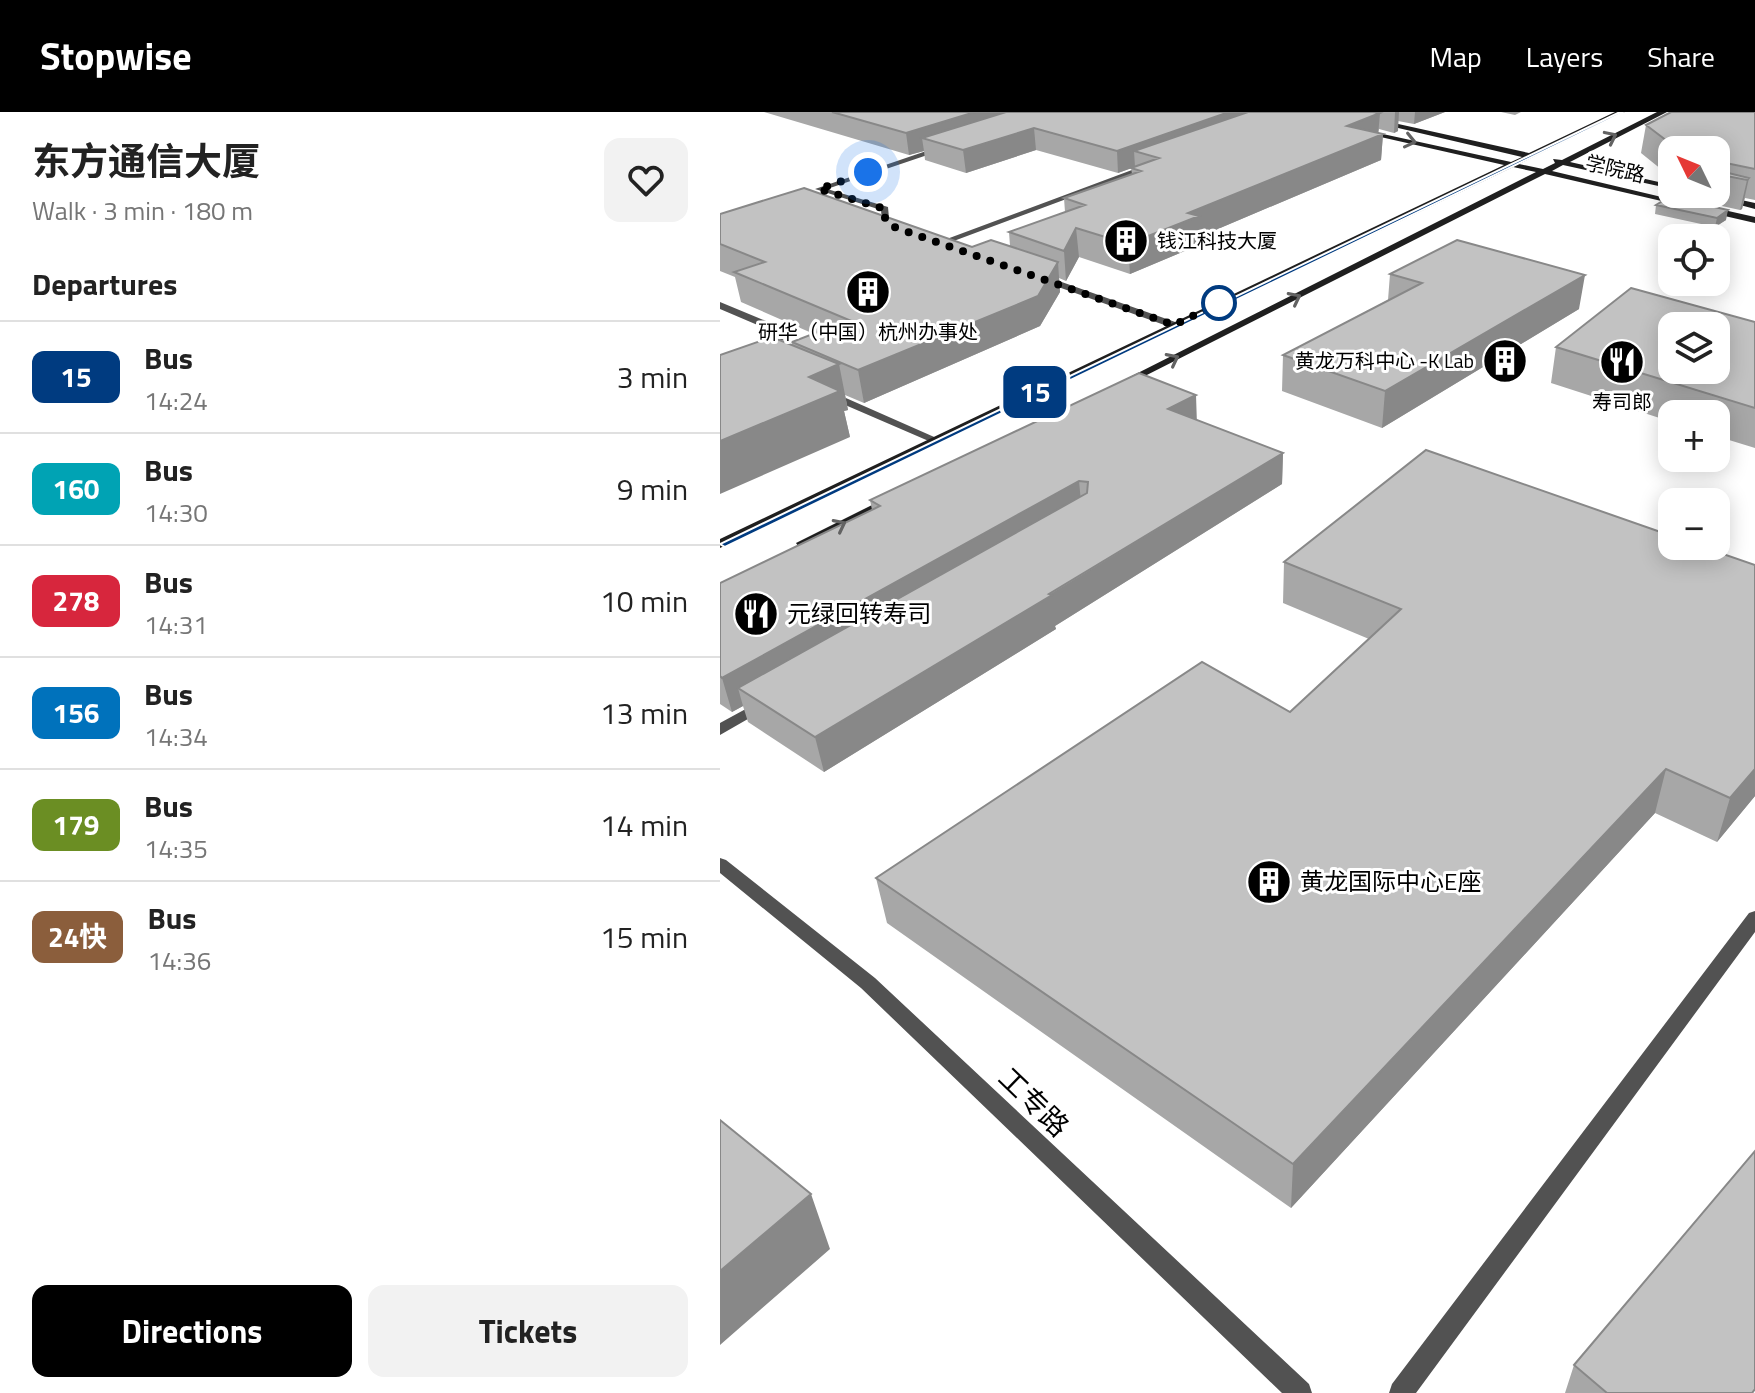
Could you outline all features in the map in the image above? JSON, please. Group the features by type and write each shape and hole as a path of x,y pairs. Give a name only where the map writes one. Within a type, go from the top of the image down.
{"main road":[{"name":"学院路","path":"1334,112 1658,184"},
{"path":"720,544 1509,163 1621,112"},
{"path":"1113,389 1663,112"},
{"name":"学院路","path":"1354,129 1755,220"},
{"path":"1730,200 1755,206"},
{"path":"790,550 902,494"}],"street":[{"path":"909,232 894,227 885,219 885,209 819,189 958,144"},
{"path":"940,243 1160,163"},
{"path":"925,237 954,248"},
{"path":"1027,273 1174,325"},
{"path":"720,305 779,330 780,338 720,366"},
{"path":"743,357 757,363"},
{"path":"812,387 935,440"},
{"path":"720,730 774,699"},
{"name":"工专路","path":"720,864 868,983 1300,1393"},
{"path":"1401,1393 1755,918"}],"building":[{"path":"832,112 975,112 906,133"},
{"path":"1006,112 1229,112 1117,151 1034,128 963,150 922,138"},
{"path":"1248,112 1380,113 1347,126 1383,134 1188,213 1199,216 1128,244 1076,228 1064,251 1009,232 1085,205 1064,198 1141,171 1131,168 1159,158 1134,151"},
{"path":"1671,112 1755,112 1755,169 1730,164 1730,136 1661,136 1646,125"},
{"path":"1730,173 1749,178 1730,177"},
{"path":"804,188 972,247 991,240 1058,262 1038,296 858,370 792,342 849,320 734,272 765,262 720,244 720,214"},
{"path":"1670,208 1728,210 1717,218"},
{"path":"1457,240 1585,275 1385,391 1283,355 1422,283 1390,274"},
{"path":"1631,288 1719,312 1658,312 1658,378 1556,347"},
{"path":"1730,315 1755,322 1755,408 1677,384 1730,384"},
{"path":"772,337 839,364 809,377 840,391 720,441 720,355"},
{"path":"1139,373 1196,395 1168,409 1283,453 815,737 738,688 1087,493 1088,482 1079,481 722,678 720,676 720,583 880,506 870,500"},
{"name":"黄龙国际中心E座","path":"1426,450 1658,531 1658,560 1730,560 1730,556 1755,565 1755,769 1730,798 1666,769 1293,1164 876,878 1202,662 1290,712 1401,609 1284,562"},
{"path":"720,1120 811,1194 720,1271"},
{"path":"1755,1151 1755,1389 1752,1393 1607,1393 1574,1365"}],"bus line":[{"name":"15","path":"720,544 1620,112"}],"place":[{"name":"钱江科技大厦","path":"1126,241"},
{"name":"研华（中国）杭州办事处","path":"868,292"},
{"name":"黄龙万科中心 -K Lab","path":"1505,361"},
{"name":"寿司郎","path":"1622,362"},
{"name":"元绿回转寿司","path":"756,614"},
{"name":"黄龙国际中心E座","path":"1269,882"}],"route":[{"path":"868,172 819,189 885,209 885,219 894,227 1174,325 1230,298 1219,303"}]}
